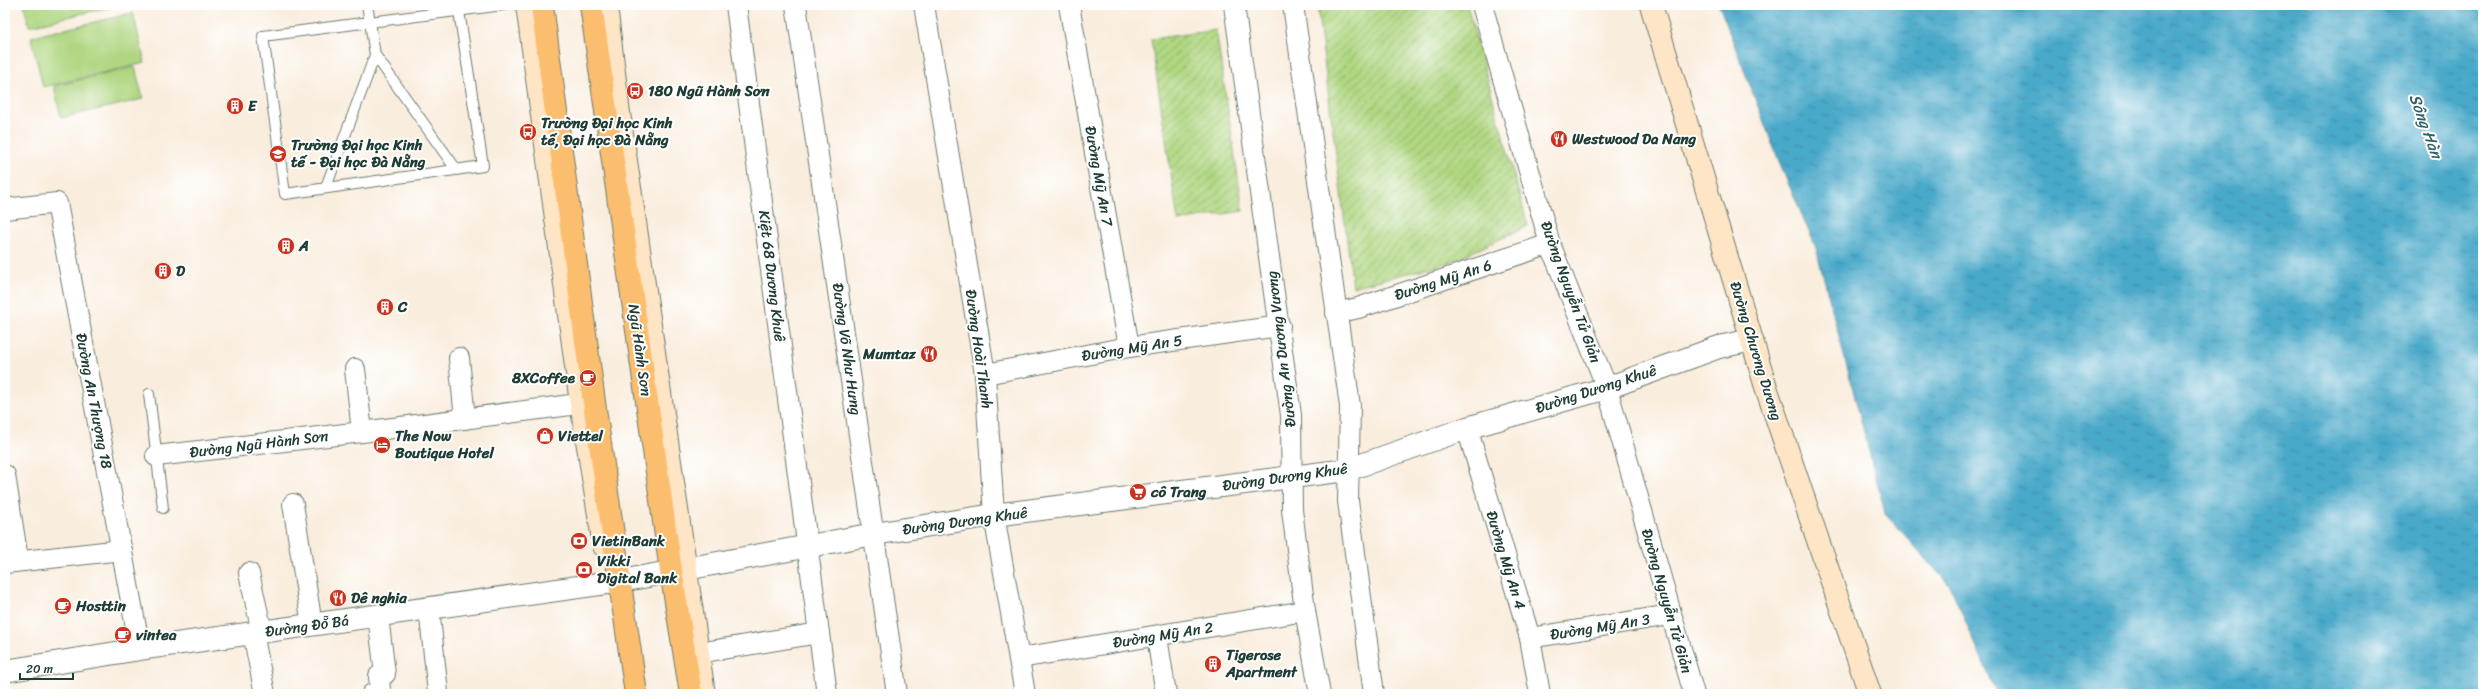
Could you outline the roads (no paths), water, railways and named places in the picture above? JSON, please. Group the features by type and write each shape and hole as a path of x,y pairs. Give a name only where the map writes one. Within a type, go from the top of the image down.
{"highway":[{"path":"542,5 587,403 614,538 616,582 636,694"},
{"name":"Ngũ Hành Sơn","path":"591,5 678,570 691,694"}],"main road":[{"path":"527,5 587,403 616,582 625,694"},
{"name":"Ngũ Hành Sơn","path":"606,5 678,570 698,653 704,694"},
{"name":"Đường Chương Dương","path":"1651,5 1766,387 1870,694"}],"street":[{"name":"Kiệt 68 Dương Khuê","path":"736,5 827,694"},
{"name":"Đường Võ Như Hưng","path":"796,5 897,694"},
{"name":"Đường Hoài Thanh","path":"924,5 985,374 994,515 1020,658 1025,694"},
{"name":"Đường Mỹ An 7","path":"1069,5 1129,347"},
{"name":"Đường An Dương Vương","path":"1234,5 1280,326 1291,415 1292,510 1305,611 1320,694"},
{"path":"1293,5 1350,406 1348,501 1374,694"},
{"name":"Đường Nguyễn Tử Giản","path":"1482,5 1550,244 1606,388 1670,615 1694,694"},
{"name":"Đường An Thượng 18","path":"5,209 57,203 140,649"},
{"name":"Đường Mỹ An 6","path":"1336,313 1358,308 1550,244"},
{"name":"Đường Mỹ An 5","path":"985,374 1129,347 1280,326"},
{"name":"Đường Dương Khuê","path":"616,582 874,534 994,515 1291,479 1348,470 1467,428 1606,388 1719,348 1752,340"},
{"path":"459,358 465,419"},
{"path":"355,369 362,432"},
{"name":"Đường Ngũ Hành Sơn","path":"156,456 362,432 587,403"},
{"name":"Đường Mỹ An 4","path":"1467,428 1530,638 1540,694"},
{"path":"5,475 11,562 122,550"},
{"path":"293,504 312,625"},
{"path":"249,573 258,633 264,694"},
{"name":"Đường Đỗ Bá","path":"5,671 140,649 616,582"},
{"path":"429,608 438,693"},
{"name":"Đường Mỹ An 2","path":"1020,658 1305,611"},
{"name":"Đường Mỹ An 3","path":"1530,638 1670,615"},
{"path":"372,694 380,691 379,676 386,674 378,616"},
{"path":"698,653 819,633"},
{"path":"1157,636 1166,694"}],"lane":[{"path":"367,5 375,55 456,169"},
{"path":"459,11 483,166 326,187 286,194 262,38 264,35 503,5"},
{"path":"326,187 375,55"},
{"path":"149,394 163,508"}],"water":[{"name":"Sông Hàn","path":"1719,5 2483,5 2483,694 1997,694 1950,586 1885,513 1816,248 1780,164"}],"place":[{"name":"180 Ngũ Hành Sơn","path":"635,91"},
{"name":"E","path":"235,106"},
{"name":"Trường Đại học Kinh tế, Đại học Đà Nẵng","path":"528,132"},
{"name":"Westwood Da Nang","path":"1559,139"},
{"name":"Trường Đại học Kinh tế - Đại học Đà Nẵng","path":"278,154"},
{"name":"A","path":"286,246"},
{"name":"D","path":"163,271"},
{"name":"C","path":"385,307"},
{"name":"Mumtaz","path":"929,354"},
{"name":"8XCoffee","path":"588,378"},
{"name":"Viettel","path":"545,436"},
{"name":"The Now Boutique Hotel","path":"382,445"},
{"name":"cô Trang","path":"1138,492"},
{"name":"VietinBank","path":"579,541"},
{"name":"Vikki Digital Bank","path":"584,570"},
{"name":"Dê nghia","path":"338,598"},
{"name":"Hosttin","path":"63,606"},
{"name":"vintea","path":"123,635"},
{"name":"Tigerose Apartment","path":"1213,664"}]}
